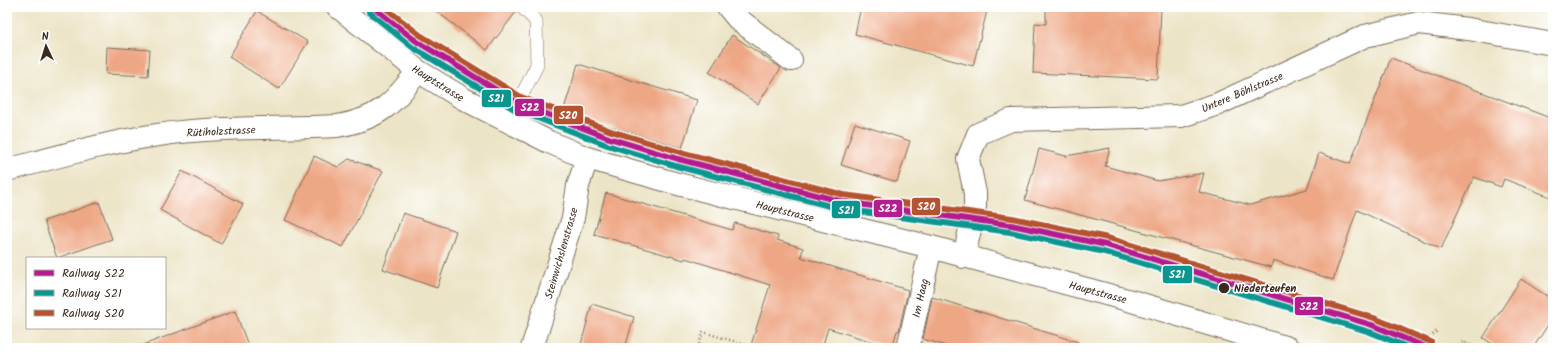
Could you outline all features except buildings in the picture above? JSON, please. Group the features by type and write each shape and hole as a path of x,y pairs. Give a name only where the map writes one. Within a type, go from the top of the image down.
{"street":[{"name":"Hauptstrasse","path":"338,7 418,71 464,99 508,123 587,158 678,184 931,247 1135,302 1279,347"},
{"path":"728,7 738,20 791,60"},
{"name":"Untere Böhlstrasse","path":"964,257 975,206 975,193 968,159 978,134 1011,120 1181,116 1218,104 1365,36 1419,24 1468,29 1553,44"},
{"name":"Rütiholzstrasse","path":"7,170 136,138 160,134 233,129 337,126 351,124 375,115 392,103 418,71"},
{"name":"Steinwichslenstrasse","path":"532,348 573,218 578,186 587,158"},
{"name":"Im Haag","path":"908,348 931,247"}],"lane":[{"path":"508,123 537,65 536,21 522,7"}],"path":[{"path":"1393,323 1429,338"},
{"path":"1424,348 1429,338 1438,330"},
{"path":"698,348 703,332 757,348"},
{"path":"1456,348 1463,342 1478,348"}],"rail line":[{"name":"S22","path":"373,7 416,41 518,103 609,138 678,159 843,202 1011,225 1106,245 1372,325 1428,348"},
{"name":"S20","path":"384,7 420,35 521,97 611,131 680,152 844,195 1012,218 1108,238 1374,318 1431,342"},
{"name":"S21","path":"369,12 412,47 514,109 607,145 676,166 841,209 1010,232 1104,252 1370,332 1410,348"}],"place":[{"name":"Niederteufen","path":"1224,288"}]}
